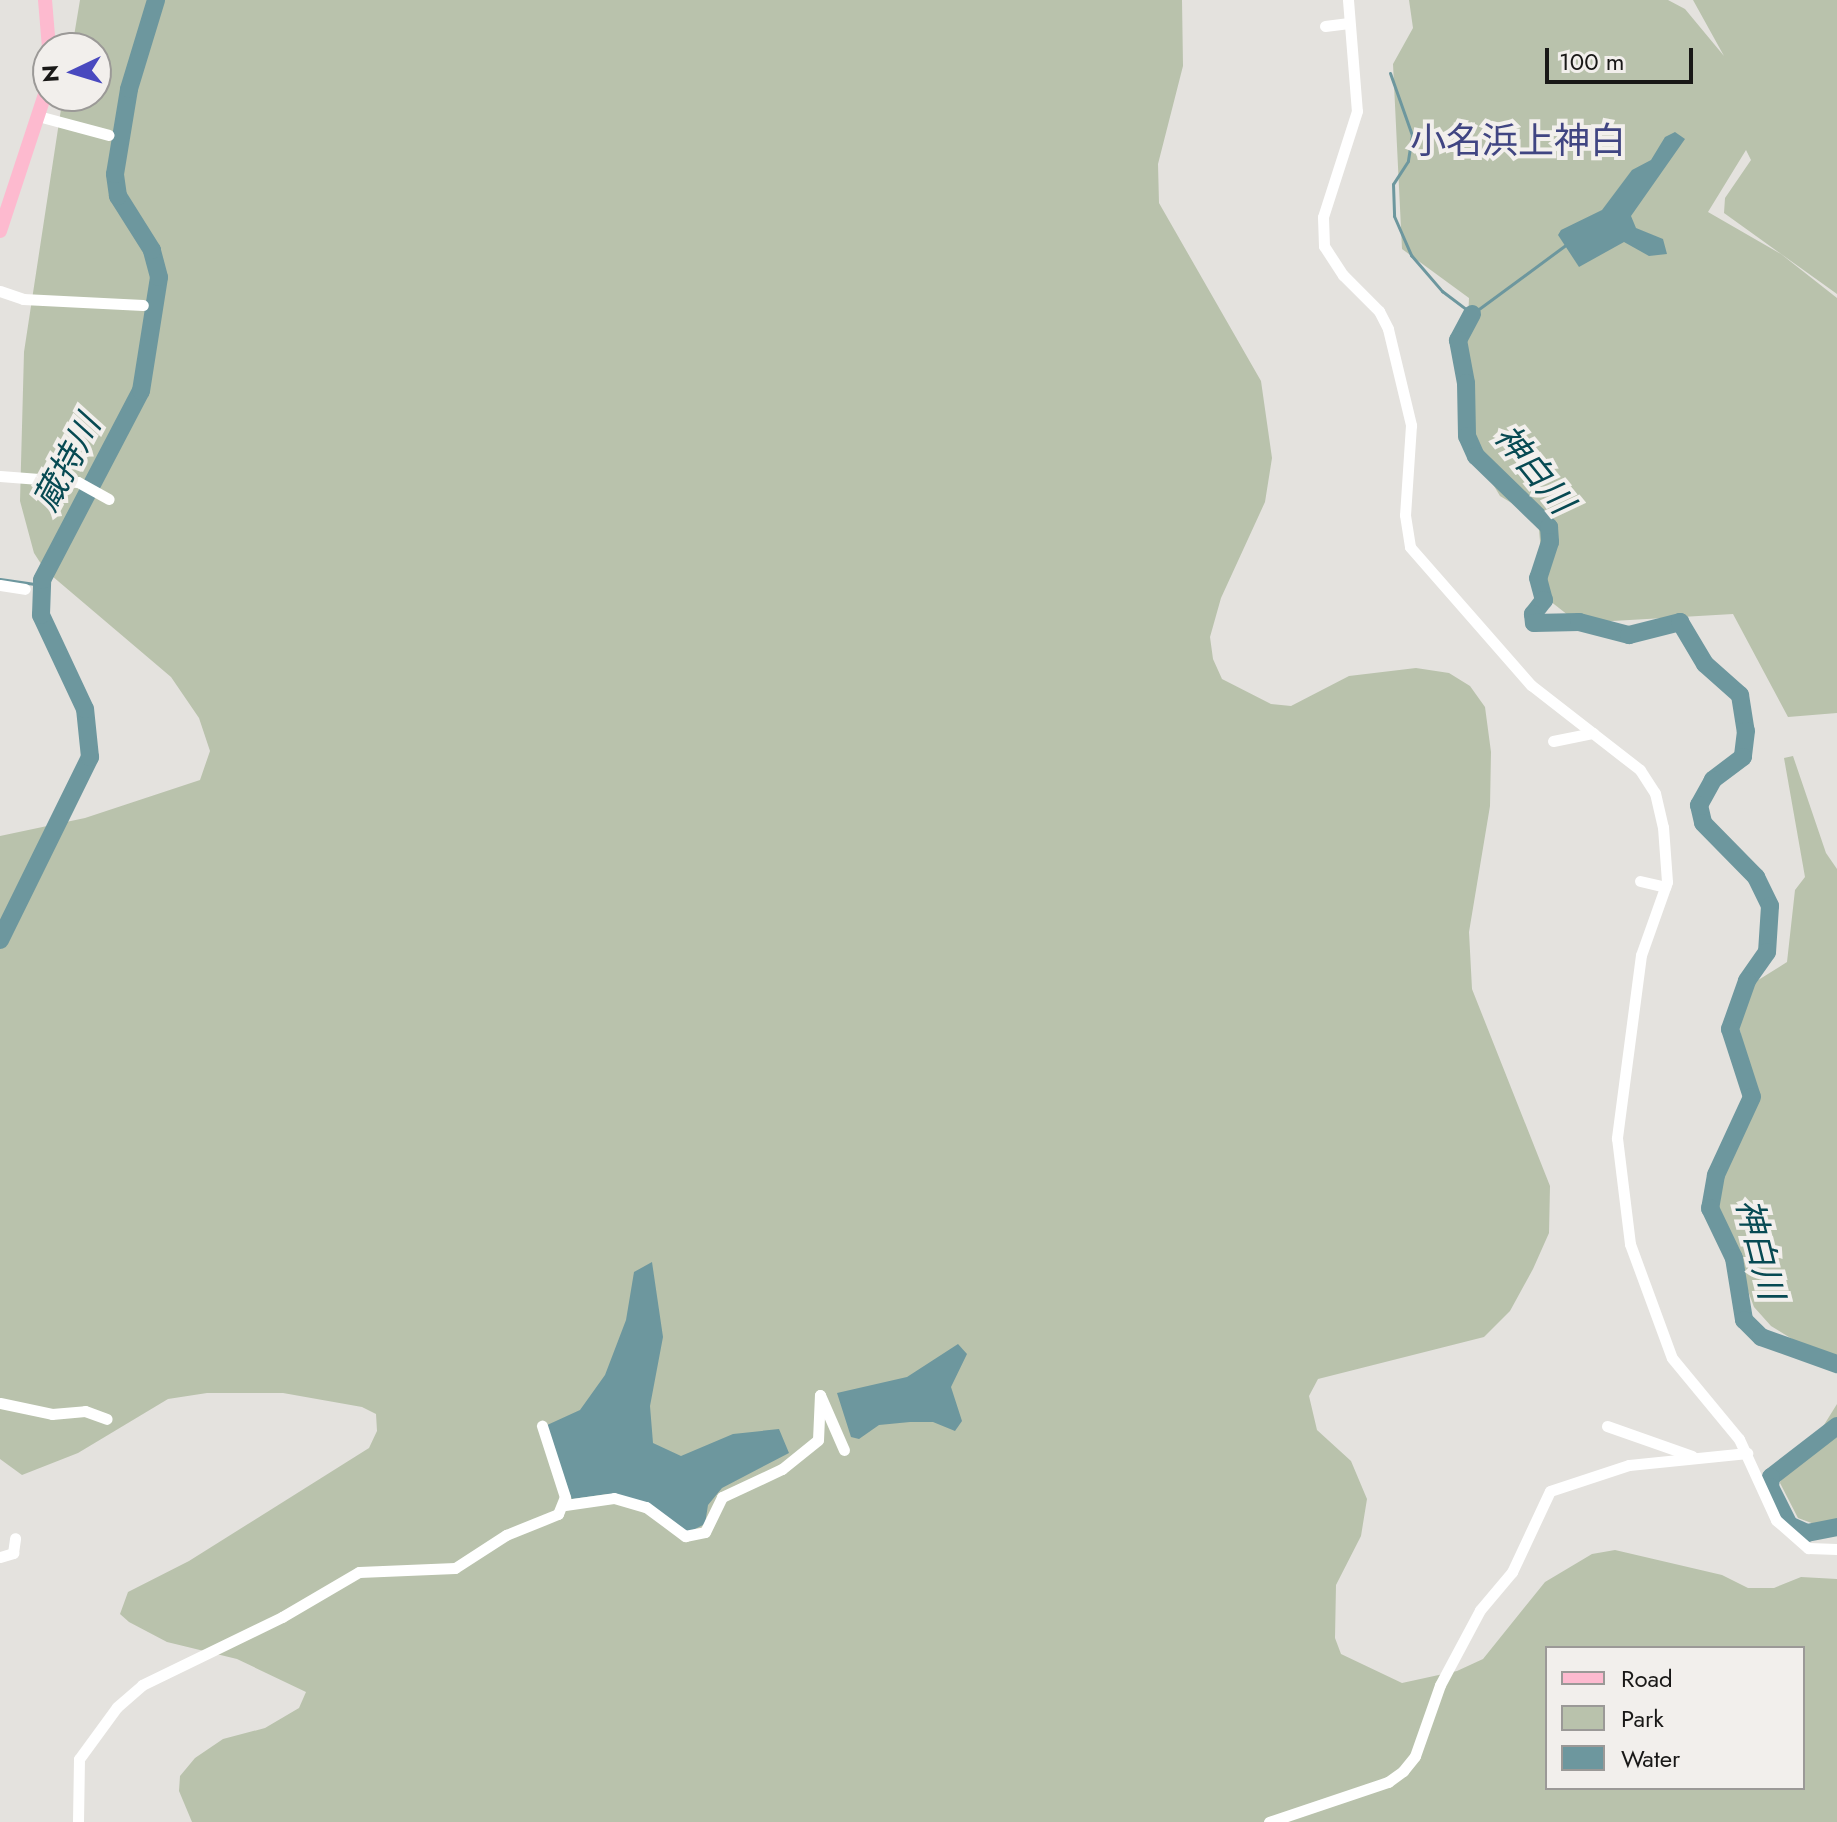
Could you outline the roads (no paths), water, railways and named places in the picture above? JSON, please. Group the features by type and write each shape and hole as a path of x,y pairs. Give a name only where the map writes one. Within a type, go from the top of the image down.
{"main road":[{"path":"45,0 48,32"},
{"path":"0,231 39,112"}],"street":[{"path":"1348,0 1357,111 1323,217 1324,246 1343,275 1379,311 1391,340 1411,425 1405,533 1419,558 1531,685 1632,762 1655,793 1667,861 1665,887 1637,975 1617,1138 1622,1207 1657,1326 1672,1358 1747,1453 1785,1532 1808,1548 1837,1549"},
{"path":"1325,26 1349,23"},
{"path":"38,116 109,135"},
{"path":"0,291 23,299 143,305"},
{"path":"0,476 78,482 109,499"},
{"path":"0,585 25,589"},
{"path":"1553,741 1593,733"},
{"path":"1640,881 1665,887"},
{"path":"78,1822 79,1759 117,1707 142,1685 282,1617 359,1572 455,1568 565,1505 614,1498 646,1507 685,1536 705,1532 722,1497 782,1469 818,1440 820,1395 844,1450"},
{"path":"0,1403 52,1414 85,1411 107,1419"},
{"path":"542,1426 565,1505"},
{"path":"1607,1426 1688,1451 1692,1457"},
{"path":"1269,1822 1388,1782 1409,1764 1440,1685 1480,1610 1512,1572 1550,1491 1629,1465 1747,1453"},
{"path":"0,1557 13,1553 15,1538"}],"water":[{"path":"1675,132 1685,139 1631,216 1636,228 1663,239 1667,254 1649,256 1624,242 1579,267 1558,235 1561,230 1602,210 1632,170 1651,160 1665,137"},
{"path":"652,1262 663,1337 650,1406 653,1443 681,1456 733,1434 779,1429 789,1453 722,1488 708,1505 705,1524 689,1532 608,1494 572,1499 545,1432 545,1426 580,1410 605,1375 626,1320 634,1272"},
{"path":"958,1344 967,1354 951,1387 962,1421 955,1431 933,1422 910,1422 879,1425 859,1439 851,1437 837,1393 907,1377"}],"waterway":[{"name":"蔵持川","path":"0,940 90,757 85,709 41,615 42,580 141,391 159,277 152,250 118,196 115,174 129,89 156,0"},
{"path":"1390,73 1412,135 1408,161 1393,184 1394,216 1411,255 1442,291 1472,314 1567,244"},
{"name":"神白川","path":"1472,314 1458,340 1466,383 1467,436 1476,456 1549,527 1550,542 1538,578 1544,600 1533,614 1534,623 1579,622 1629,635 1680,622 1705,664 1740,695 1746,731 1743,757 1713,780 1699,805 1703,823 1756,877 1770,906 1767,952 1747,981 1730,1029 1752,1097 1716,1175 1710,1208 1734,1258 1744,1320 1761,1337 1837,1364"},
{"path":"0,579 42,585"},
{"name":"神白川","path":"1837,1426 1771,1477 1770,1487 1789,1525 1807,1533 1837,1527"}],"district":[{"name":"小名浜上神白","path":"1518,141"}]}
